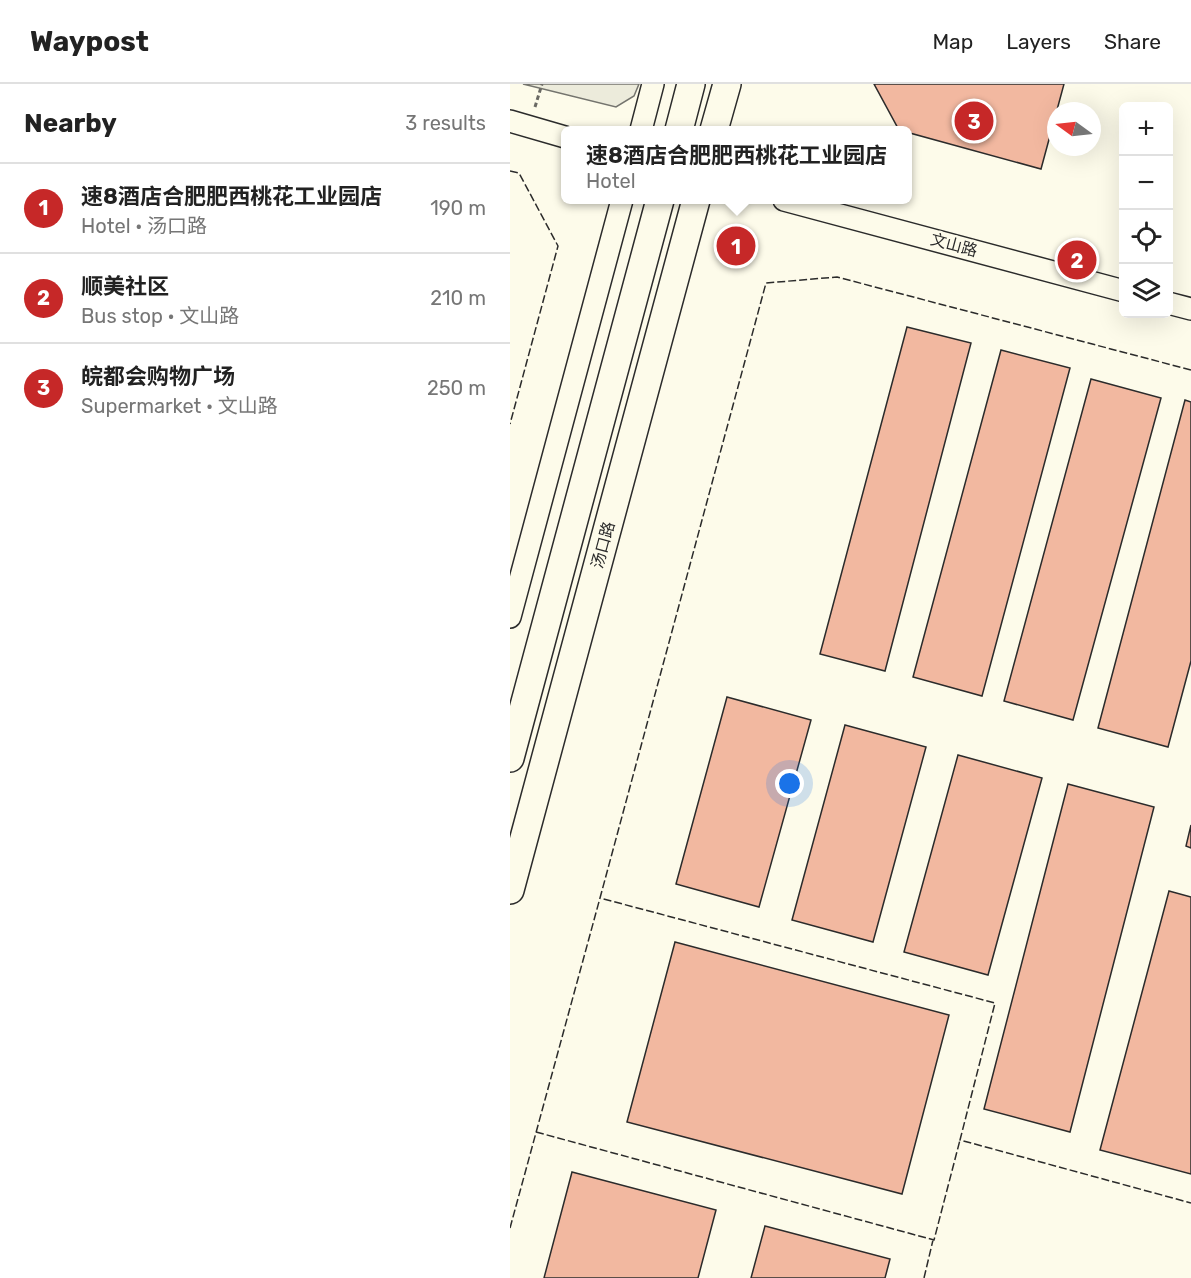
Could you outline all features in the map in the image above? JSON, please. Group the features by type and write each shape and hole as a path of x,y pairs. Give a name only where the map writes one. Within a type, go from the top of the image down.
{"main road":[{"path":"680,126 692,84"},
{"path":"715,126 727,84"},
{"name":"汤口路","path":"510,758 659,204"},
{"name":"汤口路","path":"510,890 695,204"}],"street":[{"path":"642,126 654,84"},
{"path":"520,124 561,136"},
{"path":"510,617 621,204"},
{"name":"文山路","path":"799,204 1119,290"},
{"path":"1173,304 1191,309"}],"path":[{"path":"520,124 542,84"}],"shaded area":[{"path":"523,84 639,84 634,96 616,107"}],"building":[{"path":"874,84 1064,84 1059,102 1047,102 1047,147 1041,169 912,134 912,126 897,126"},
{"path":"907,327 971,343 885,671 820,654"},
{"path":"1001,350 1070,368 982,696 913,677"},
{"path":"1091,379 1161,398 1073,720 1004,701"},
{"path":"1185,400 1191,402 1191,661 1168,747 1098,728"},
{"path":"727,697 811,720 759,907 676,884"},
{"path":"845,725 926,747 873,942 792,920"},
{"path":"958,755 1042,778 988,975 904,952"},
{"path":"1068,784 1154,807 1070,1132 984,1109"},
{"path":"1191,825 1191,848 1186,846"},
{"path":"1169,891 1191,897 1191,1174 1100,1150"},
{"path":"675,942 949,1015 902,1194 627,1122"},
{"path":"572,1172 716,1210 698,1278 544,1278"},
{"path":"765,1226 890,1259 885,1278 751,1278"}],"fence":[{"path":"510,171 519,173 558,246 510,424"},
{"path":"1191,370 837,277 766,283 600,898 995,1003 960,1140 1191,1203"},
{"path":"510,1228 600,898"},
{"path":"536,1132 934,1240 960,1140"},
{"path":"924,1278 933,1240"}],"place":[{"name":"皖都会购物广场","path":"974,121"},
{"name":"速8酒店合肥肥西桃花工业园店","path":"736,246"},
{"name":"顺美社区","path":"1077,260"}]}
